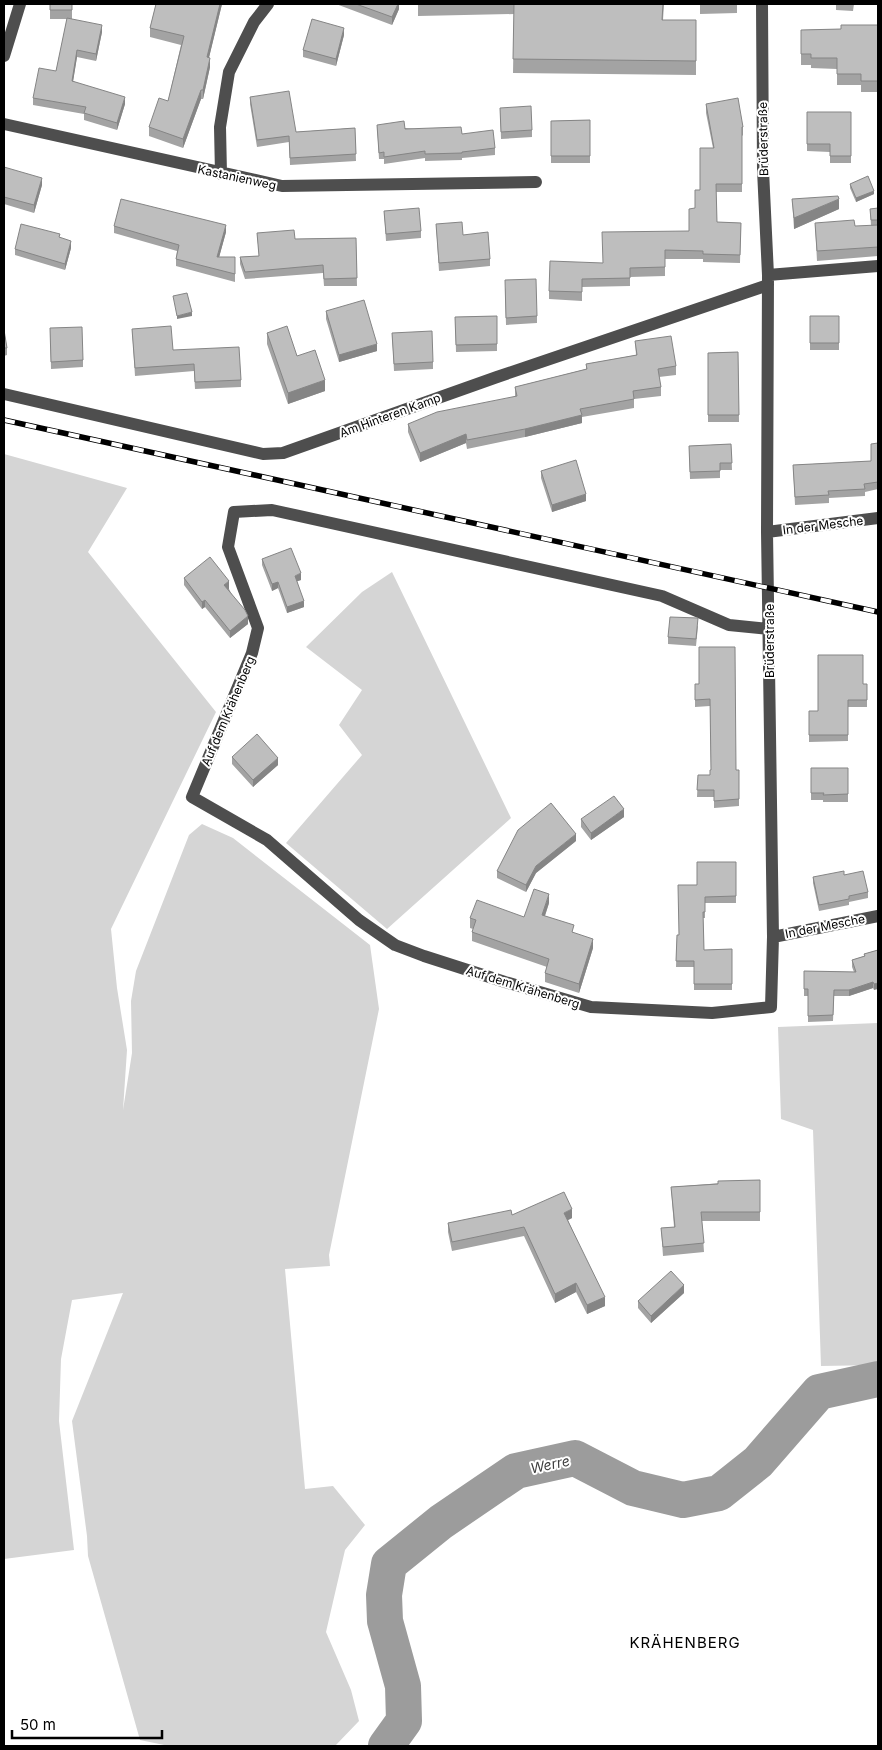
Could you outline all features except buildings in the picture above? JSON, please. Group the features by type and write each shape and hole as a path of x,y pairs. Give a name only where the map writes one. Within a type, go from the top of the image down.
{"street":[{"path":"4,56 20,4"},
{"path":"221,174 220,127 229,72 254,22 268,4"},
{"name":"Brüderstraße","path":"762,4 763,170 768,280 767,532 773,937 771,1007"},
{"name":"Kastanienweg","path":"4,124 221,174 282,186 536,182"},
{"path":"768,280 878,266"},
{"name":"Am Hinteren Kamp","path":"4,394 263,454 283,453 768,280"},
{"name":"Auf dem Krähenberg","path":"769,629 729,625 662,596 360,529 272,510 234,512 228,547 258,628 252,653 192,797 267,840 366,925 395,945 424,956 591,1007 712,1013 771,1007"},
{"name":"In der Mesche","path":"767,532 878,518"},
{"name":"In der Mesche","path":"773,937 878,916"}],"shaded area":[{"path":"4,454 127,488 88,552 216,712 111,929 117,988 127,1050 123,1110 132,1053 131,1001 136,971 189,835 202,824 233,838 370,945 379,1009 329,1255 330,1266 285,1269 305,1489 333,1486 365,1525 345,1550 326,1632 351,1690 359,1721 335,1746 169,1746 140,1740 88,1556 72,1421 123,1293 72,1300 61,1359 59,1421 74,1550 4,1559"},
{"path":"392,572 511,818 387,929 286,843 362,755 339,725 362,690 306,647 362,592"},
{"path":"878,1023 878,1365 821,1366 813,1130 781,1119 778,1027"}],"waterway":[{"name":"Werre","path":"386,1746 404,1721 403,1686 385,1621 384,1595 389,1564 441,1522 516,1471 575,1458 633,1488 683,1500 719,1493 758,1462 819,1392 878,1379"}],"railway":[{"path":"4,420 878,612"}],"district":[{"name":"KRÄHENBERG","path":"685,1642"}]}
